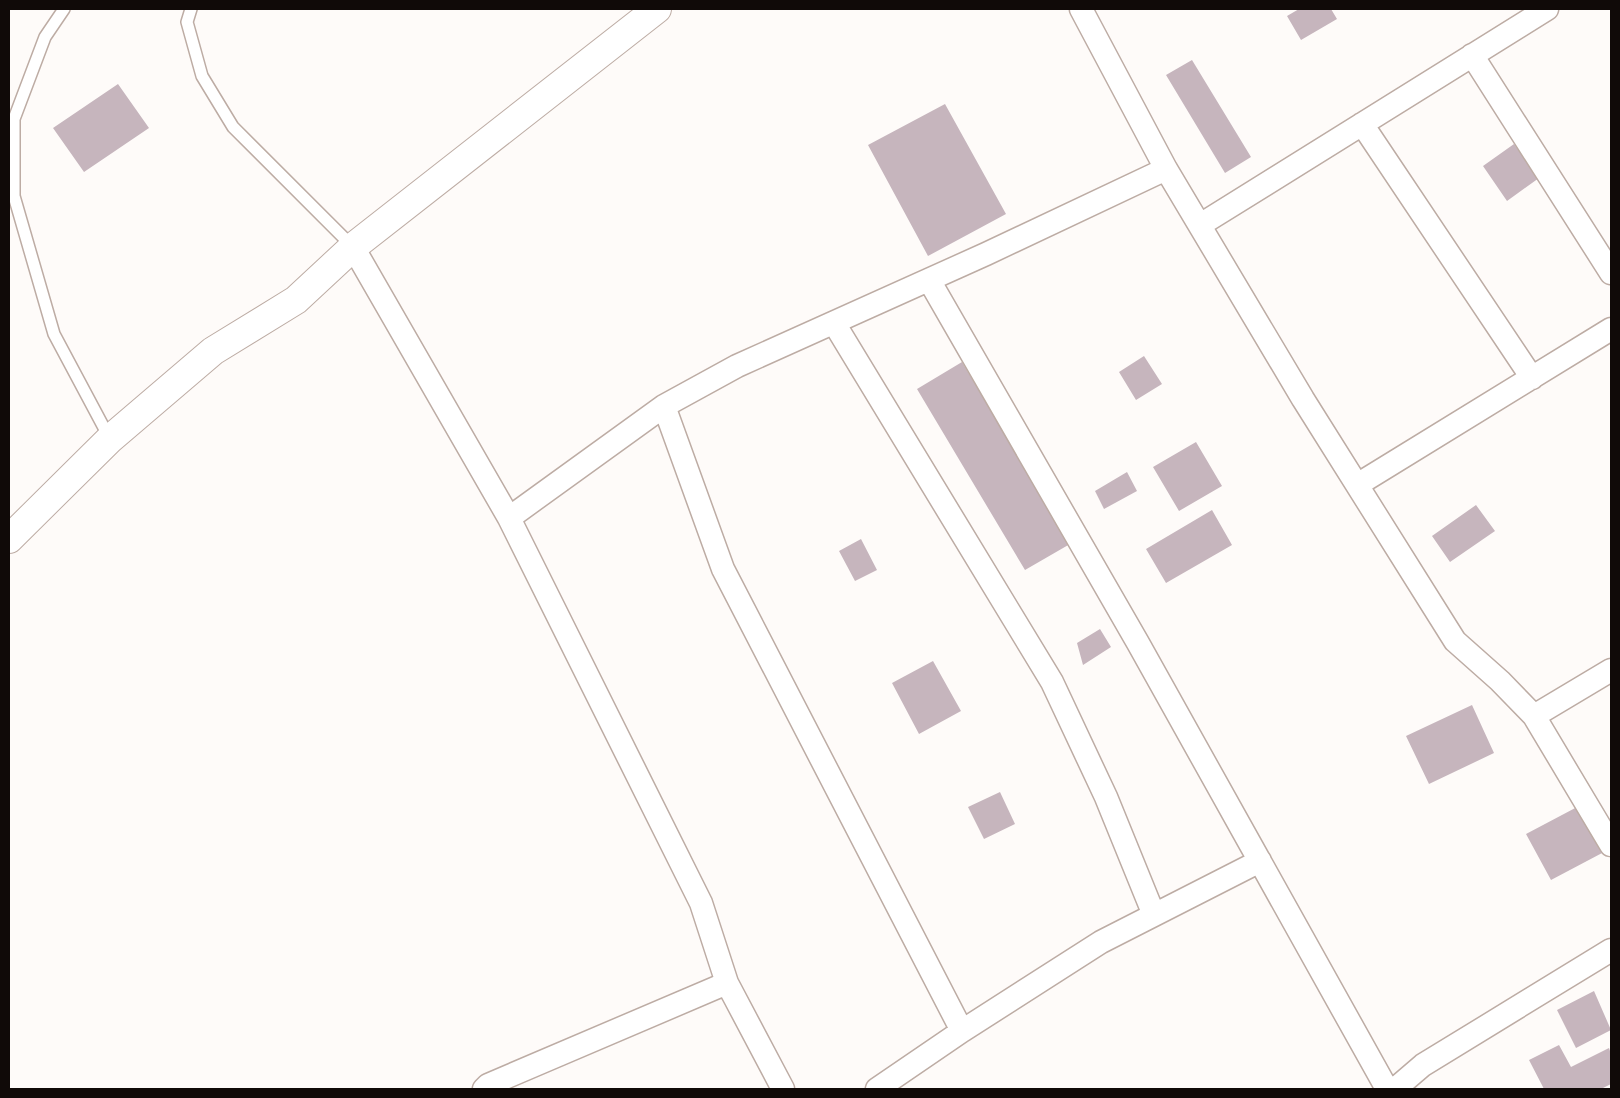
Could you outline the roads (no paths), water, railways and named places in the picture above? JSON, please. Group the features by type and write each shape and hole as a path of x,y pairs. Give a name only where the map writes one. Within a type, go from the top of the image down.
{"main road":[{"path":"9,539 110,440 212,350 296,300 352,247 657,9"}],"street":[{"path":"1081,9 1166,169 1303,399 1455,641 1500,681 1534,716 1611,845"},
{"path":"1200,225 1547,9"},
{"path":"1472,55 1611,273"},
{"path":"1362,124 1532,378"},
{"path":"509,518 664,406 737,366 930,280 1166,169"},
{"path":"352,247 509,518 701,903 727,983 783,1089"},
{"path":"930,280 1260,861 1387,1089"},
{"path":"834,323 1052,682 1106,797 1154,915"},
{"path":"1357,485 1611,329"},
{"path":"664,406 723,570 962,1031"},
{"path":"1534,716 1611,670"},
{"path":"877,1089 962,1031 1102,942 1260,861"},
{"path":"1395,1089 1423,1065 1611,950"},
{"path":"484,1089 488,1085 727,983"}],"lane":[{"path":"64,9 45,37 14,119 14,196 54,334 110,440"},
{"path":"191,9 187,22 202,76 233,127 352,247"}]}
